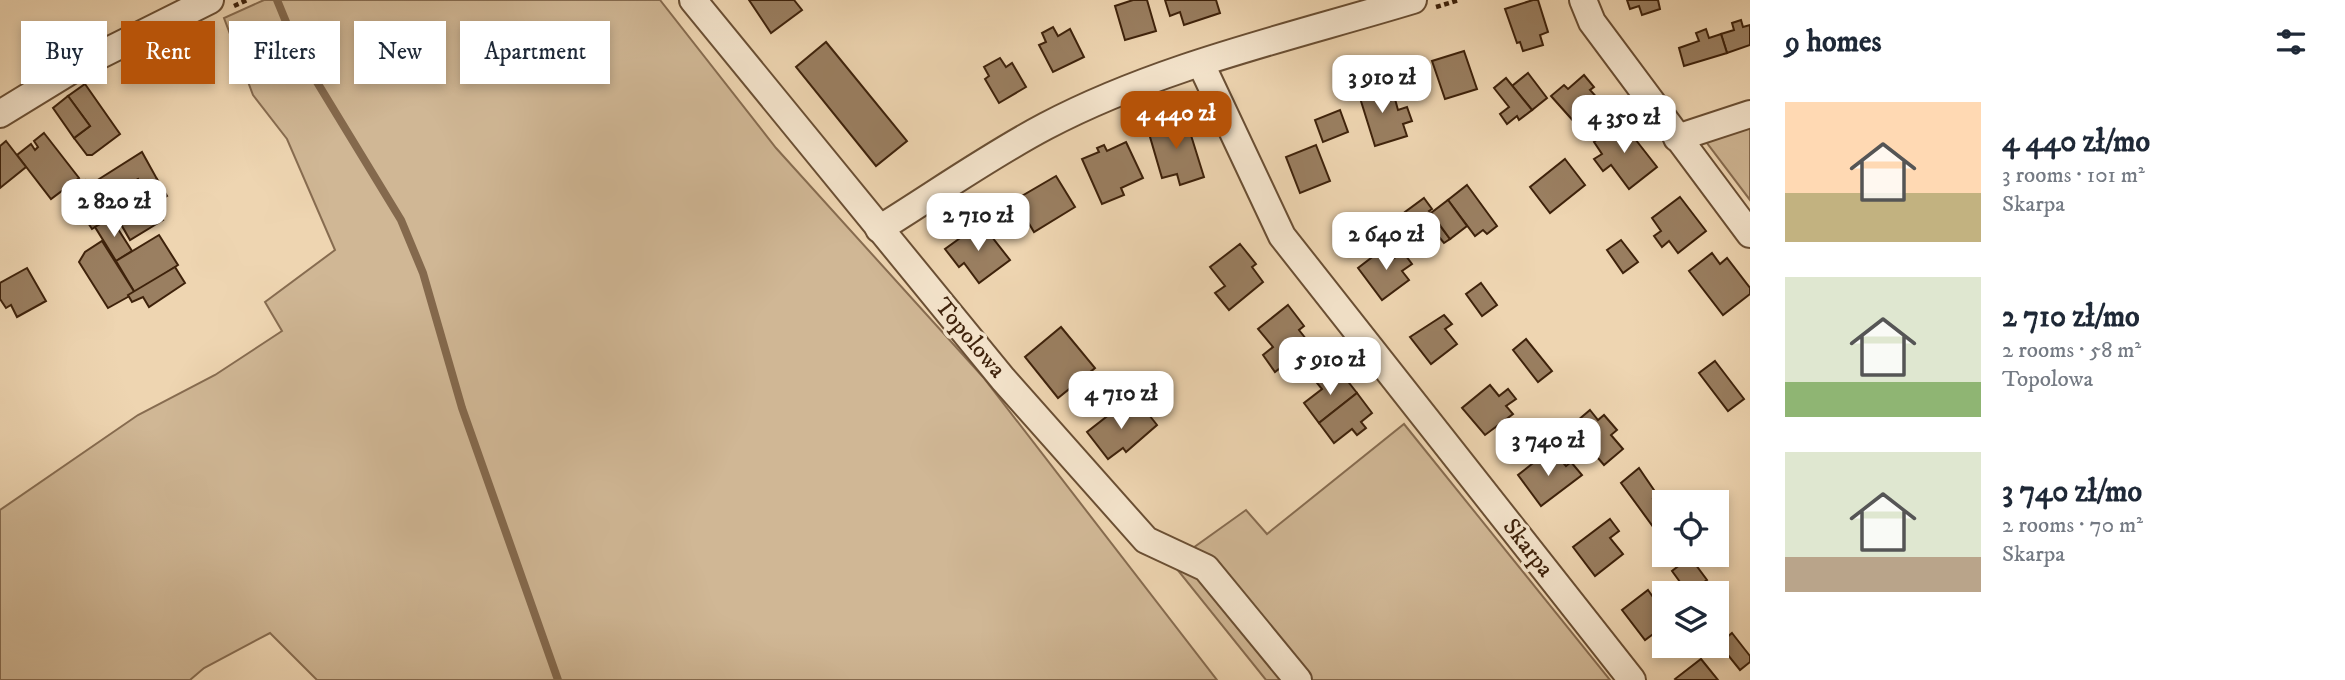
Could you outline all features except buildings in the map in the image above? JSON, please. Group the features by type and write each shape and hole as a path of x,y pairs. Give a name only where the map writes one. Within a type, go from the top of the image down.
{"street":[{"path":"0,114 80,65 210,0"},
{"name":"Topolowa","path":"692,0 1003,379 1146,540 1206,568 1298,680"},
{"path":"1583,0 1592,22 1750,234"},
{"path":"879,229 1046,126 1119,93 1201,64 1423,4"},
{"name":"Skarpa","path":"1201,64 1282,236 1632,680"},
{"path":"1677,138 1750,114"}],"path":[{"path":"1423,4 1459,0"}],"shaded area":[{"path":"264,0 660,0 776,148 983,377 1217,680 317,680 270,633 204,668 190,680 0,680 0,510 138,415 215,375 282,331 265,302 335,250 287,139 253,95 249,84 340,84 340,21 229,21 229,31 224,18"},
{"path":"1750,127 1750,200 1704,139"},
{"path":"1404,424 1610,680 1266,680 1172,563 1246,510 1267,534"}],"waterway":[{"path":"277,0 298,51 401,220 423,273 462,408 558,680"}]}
